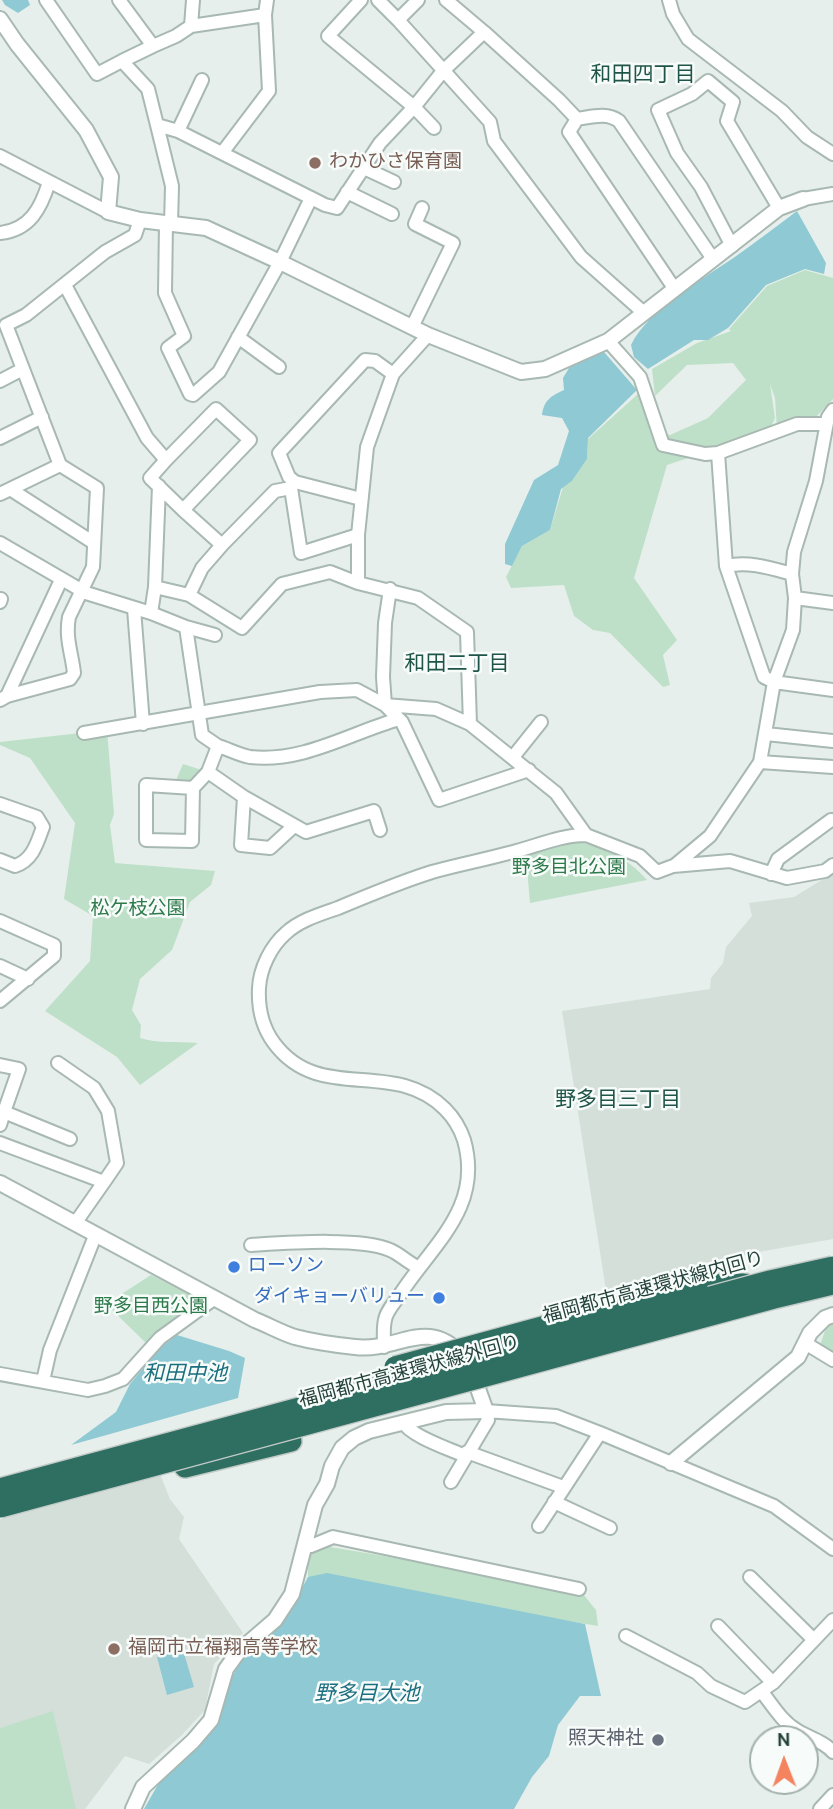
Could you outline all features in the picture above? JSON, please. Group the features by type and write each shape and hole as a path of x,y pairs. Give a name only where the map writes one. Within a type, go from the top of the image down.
{"highway":[{"name":"福岡都市高速環状線内回り","path":"0,1489 770,1281 833,1267"},
{"path":"0,1489 152,1437 544,1325 697,1286 758,1283"},
{"name":"福岡都市高速環状線外回り","path":"0,1507 833,1284"},
{"path":"0,1514 291,1441 833,1295"}],"street":[{"path":"46,0 97,74 191,26 265,15"},
{"path":"119,0 153,46"},
{"path":"191,26 193,0"},
{"path":"222,153 269,92 265,15 267,0"},
{"path":"361,0 328,36 414,107 434,128"},
{"path":"378,0 490,122 494,141 581,257 644,313"},
{"path":"398,20 418,0"},
{"path":"446,0 559,100 577,120"},
{"path":"669,0 673,14 688,39 782,111 807,137 833,154"},
{"path":"0,19 86,130 111,177 108,212"},
{"path":"157,125 177,131 311,198 337,208 380,143 443,71 484,32"},
{"path":"122,61 148,89 172,186 165,293 184,336 167,348 190,394 197,394 219,372 281,261 311,198"},
{"path":"177,131 202,80"},
{"path":"732,246 701,187 677,153 658,110 692,94 708,81 733,102 727,121 779,208"},
{"path":"674,288 569,132 577,120 604,115 619,121 713,259"},
{"path":"0,156 108,212 140,220 206,228 281,261 428,335 521,372 545,369 608,341 779,208 803,199 833,194"},
{"path":"363,168 394,182"},
{"path":"0,233 13,232 33,219 43,202 49,182"},
{"path":"347,192 392,214"},
{"path":"412,327 453,243 415,224 422,208"},
{"path":"3,698 73,676 68,648 69,617 93,566 97,488 60,465 2,323 26,315 105,252 135,235 140,220"},
{"path":"65,285 147,438 166,460"},
{"path":"358,583 358,535 367,447 393,374 428,335"},
{"path":"238,337 279,367"},
{"path":"608,341 640,377 663,445 705,454 718,453 797,424 826,424"},
{"path":"358,535 301,553 293,485 279,453 365,360 375,361 393,374"},
{"path":"0,380 23,369"},
{"path":"183,510 250,440 216,409 150,478 183,510 222,545"},
{"path":"673,866 709,836 760,762 774,682 793,630 794,552 816,481 826,424 833,410"},
{"path":"0,438 42,417"},
{"path":"718,453 726,566 764,677 774,682 833,690"},
{"path":"5,491 60,465"},
{"path":"189,595 202,568 275,491 293,485 361,499"},
{"path":"150,613 155,587 159,486"},
{"path":"5,491 94,543"},
{"path":"0,543 82,591 215,635"},
{"path":"726,566 761,565 792,574"},
{"path":"155,587 189,595 242,628 282,584 330,572 358,583 418,598 467,632 470,724"},
{"path":"3,698 61,580"},
{"path":"385,705 385,623 390,589"},
{"path":"795,598 833,603"},
{"path":"134,609 143,724"},
{"path":"186,627 202,735 218,746 248,757 273,757 319,749 399,719"},
{"path":"84,733 332,691 357,690 385,705 399,719 439,800 529,770"},
{"path":"385,705 436,709 470,724 556,793 586,835"},
{"path":"513,757 541,722"},
{"path":"766,734 833,741"},
{"path":"193,788 146,785 146,840 192,841 193,788 208,772 218,746"},
{"path":"760,762 833,767"},
{"path":"208,772 244,797 306,832 374,811 380,830"},
{"path":"244,797 241,845 270,848 294,826"},
{"path":"0,804 37,817 43,827 36,847 25,863 15,866 0,860"},
{"path":"771,874 778,859 831,820"},
{"path":"384,1347 385,1318 418,1267 453,1224 466,1198 470,1170 464,1139 454,1118 437,1101 415,1087 387,1081 336,1079 303,1069 281,1053 262,1020 259,988 267,957 286,932 311,918 367,895 433,872 569,835 586,835 640,856 657,872 673,866 730,862 788,878 825,871 833,866"},
{"path":"0,921 54,945 54,956 0,1000"},
{"path":"0,966 28,979"},
{"path":"58,1063 94,1088 108,1111 117,1163 76,1222"},
{"path":"0,1065 19,1069 2,1119 70,1139"},
{"path":"0,1143 104,1182"},
{"path":"0,1183 255,1320 294,1336 358,1348 384,1347 424,1335 449,1340 467,1359 488,1420 451,1482"},
{"path":"43,1381 50,1350 95,1236"},
{"path":"251,1245 372,1245 390,1250 418,1267"},
{"path":"0,1374 88,1390 123,1379 160,1338 215,1298"},
{"path":"671,1463 797,1357 818,1326 825,1318 833,1315"},
{"path":"805,1343 833,1360"},
{"path":"133,1809 142,1787 193,1741 211,1720 226,1669 239,1650 275,1620 292,1594 315,1505 342,1448 369,1431 446,1412 486,1411 556,1416 774,1506 833,1549"},
{"path":"403,1422 413,1433 563,1488"},
{"path":"539,1526 600,1433"},
{"path":"554,1502 610,1528"},
{"path":"307,1543 311,1546 332,1537 579,1589"},
{"path":"750,1577 814,1640"},
{"path":"626,1636 698,1673 711,1686 746,1702 773,1683 833,1620"},
{"path":"718,1626 773,1683"},
{"path":"762,1692 780,1716 796,1730 826,1745 833,1752"},
{"path":"820,1809 833,1796"}],"shaded area":[{"path":"833,873 833,1239 758,1252 606,1290 562,1011 710,989 711,978 723,963 726,947 752,916 749,903 794,897"},
{"name":"福岡市立福翔高等学校","path":"160,1474 170,1499 184,1517 179,1539 243,1633 214,1664 205,1710 149,1764 125,1756 85,1809 0,1809 0,1519"}],"green space":[{"path":"805,270 833,278 833,399 814,419 777,429 775,398 770,384 775,418 769,431 667,465 634,578 677,640 663,655 670,685 663,687 610,633 593,630 574,616 564,585 511,588 506,577 522,546 550,530 563,487 572,481 587,459 588,439 639,393 651,431 670,435 708,418 746,380 733,363 687,365 655,396 652,369 697,343 731,331 729,329 767,286"},
{"name":"松ケ枝公園","path":"107,730 114,814 110,825 115,863 215,871 211,885 190,902 172,950 140,979 132,1010 141,1025 140,1038 161,1042 198,1043 140,1085 117,1057 45,1011 90,961 93,916 64,899 75,823 30,758 0,745 0,742"},
{"path":"183,764 208,772 193,788 173,787"},
{"name":"野多目北公園","path":"572,841 614,854 647,880 530,903 526,856"},
{"name":"野多目西公園","path":"151,1275 203,1300 148,1345 106,1304"},
{"path":"833,1323 833,1360 818,1351 827,1325"},
{"path":"307,1543 579,1589 596,1610 598,1626 308,1577"},
{"path":"53,1711 76,1809 0,1809 0,1728"}],"water":[{"path":"2,0 28,0 30,5 18,13"},
{"path":"797,211 826,263 824,274 805,269 766,285 728,328 708,340 694,340 648,369 634,357 631,345 639,332 664,306"},
{"path":"604,352 637,390 588,438 587,459 572,481 561,489 550,530 522,546 512,566 505,564 505,544 534,480 558,465 569,431 562,418 542,415 544,406 564,390 563,378 569,368"},
{"name":"和田中池","path":"177,1335 245,1358 238,1398 71,1445 116,1412 130,1384 161,1347"},
{"name":"野多目大池","path":"327,1573 585,1624 601,1696 580,1696 558,1725 549,1756 532,1777 514,1809 144,1809 160,1781 207,1736 224,1705 231,1679 247,1650 287,1616 308,1577"},
{"path":"183,1650 194,1687 167,1695 157,1657"}],"place":[{"name":"わかひさ保育園","path":"315,163"},
{"name":"ローソン","path":"234,1267"},
{"name":"ダイキョーバリュー","path":"439,1298"},
{"name":"福岡市立福翔高等学校","path":"114,1649"},
{"name":"照天神社","path":"658,1740"}],"district":[{"name":"和田四丁目","path":"643,77"},
{"name":"和田二丁目","path":"457,666"},
{"name":"野多目三丁目","path":"618,1102"}]}
